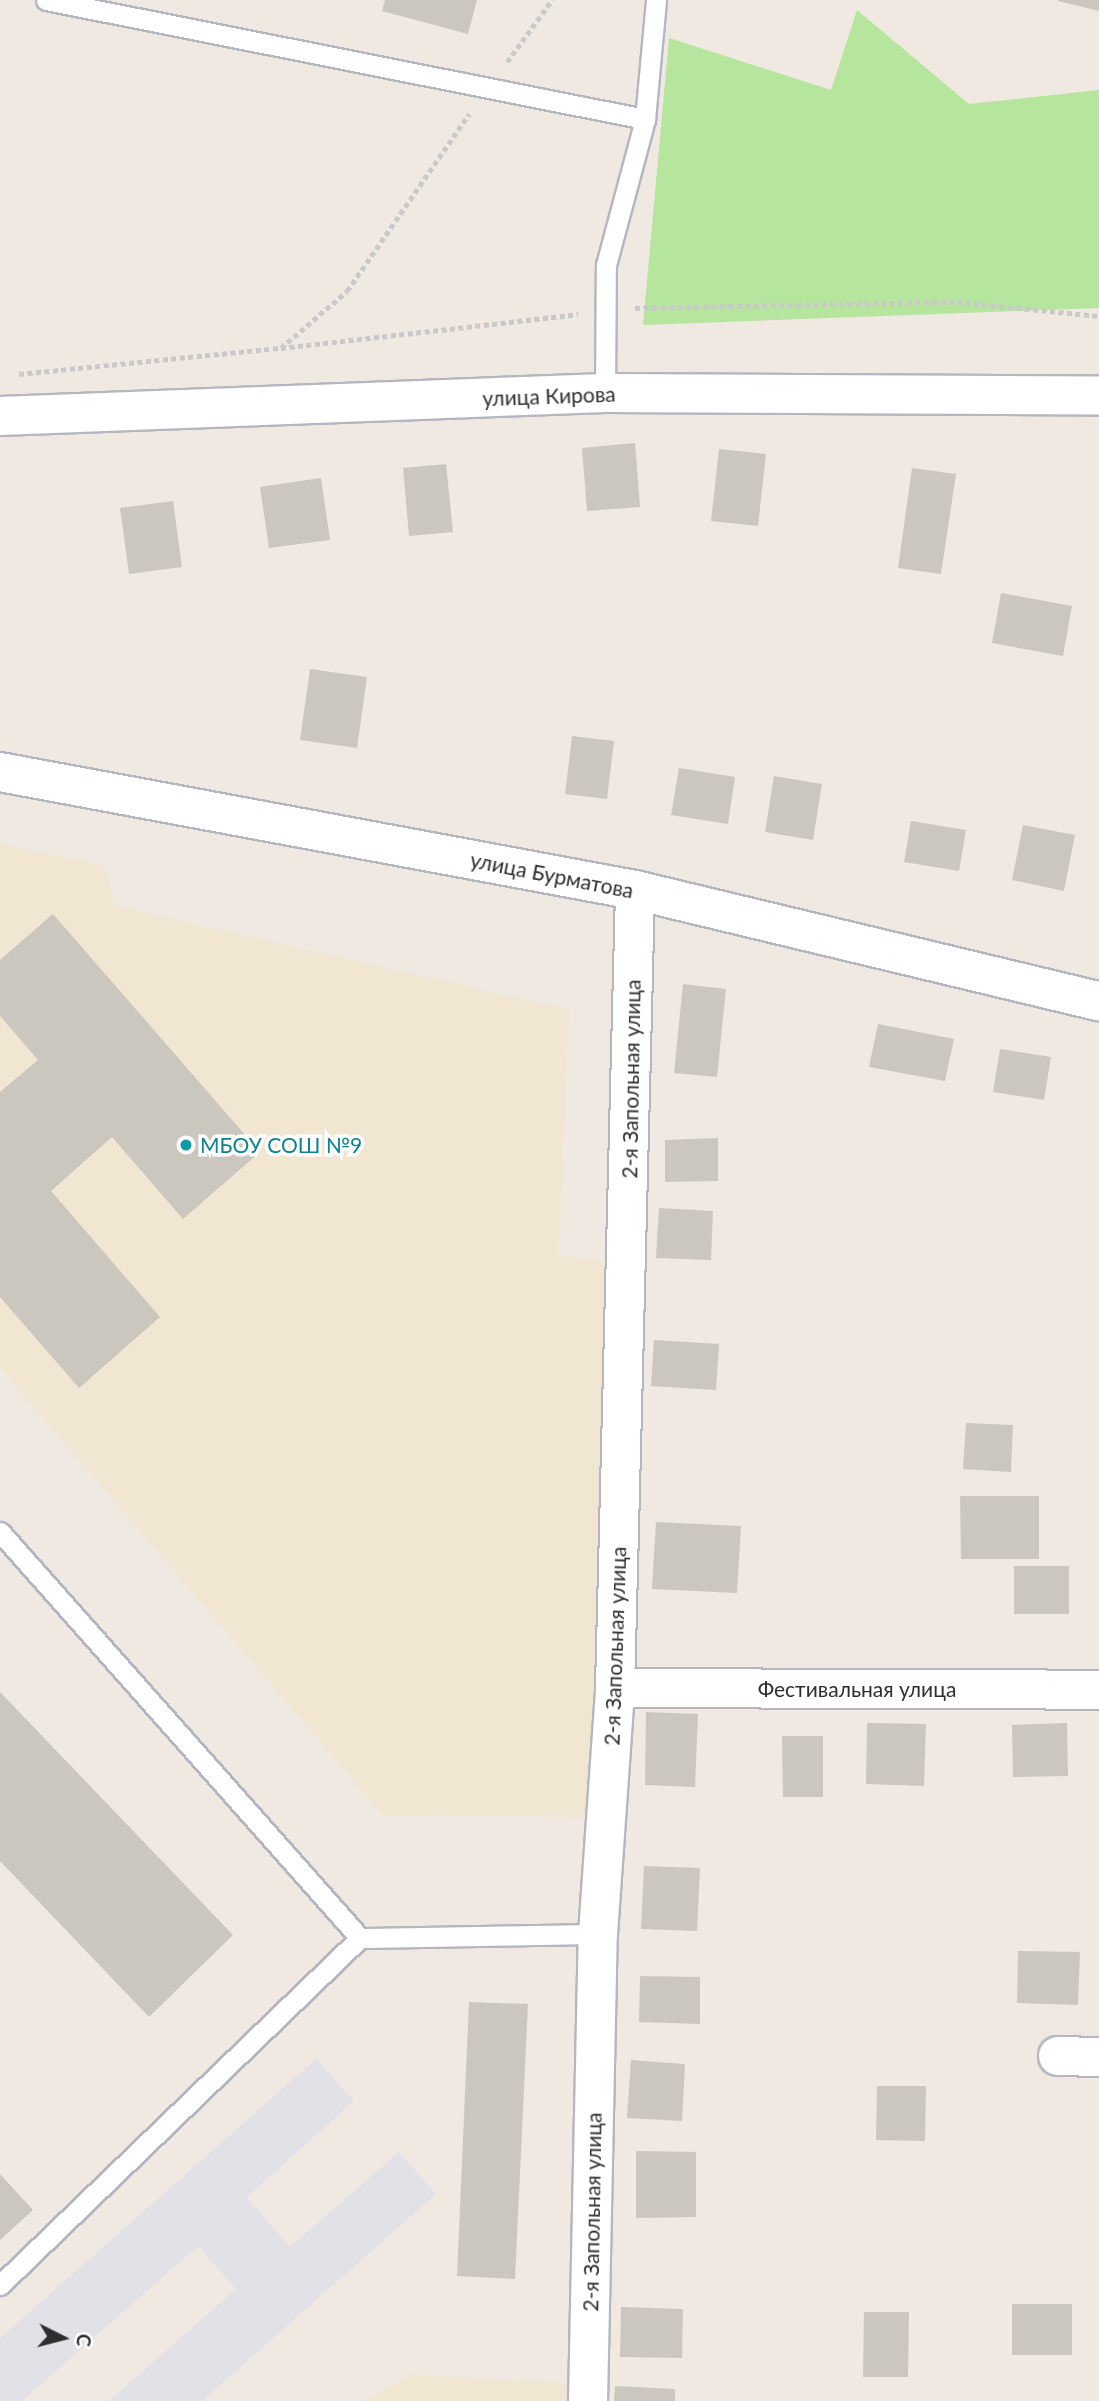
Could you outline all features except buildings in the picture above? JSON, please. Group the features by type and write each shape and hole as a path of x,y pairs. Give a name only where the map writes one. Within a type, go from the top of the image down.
{"street":[{"name":"улица Кирова","path":"0,416 605,393 1099,397"},
{"name":"улица Бурматова","path":"0,772 635,890 1099,1001"},
{"name":"2-я Запольная улица","path":"588,2401 598,1934 615,1688 635,890"},
{"name":"Фестивальная улица","path":"615,1688 1099,1690"},
{"path":"1058,2056 1099,2057"}],"lane":[{"path":"46,0 645,119"},
{"path":"605,393 608,309 606,265 645,119 656,0"},
{"path":"0,1532 360,1938"},
{"path":"0,2285 360,1938 598,1934"}],"path":[{"path":"281,348 347,291 552,0"},
{"path":"13,374 281,348 608,309 957,302 1099,316"}],"shaded area":[{"path":"0,844 103,866 115,906 569,1010 559,1255 614,1264 613,1817 383,1815 0,1367"},
{"path":"316,2059 354,2101 247,2197 290,2247 399,2152 436,2194 202,2401 109,2401 236,2289 198,2246 22,2401 0,2401 0,2338"},
{"path":"410,2375 582,2384 581,2401 365,2401"}],"green space":[{"path":"857,10 969,104 1099,90 1099,308 643,325 669,38 831,90"}],"place":[{"name":"МБОУ СОШ №9","path":"186,1145"}]}
